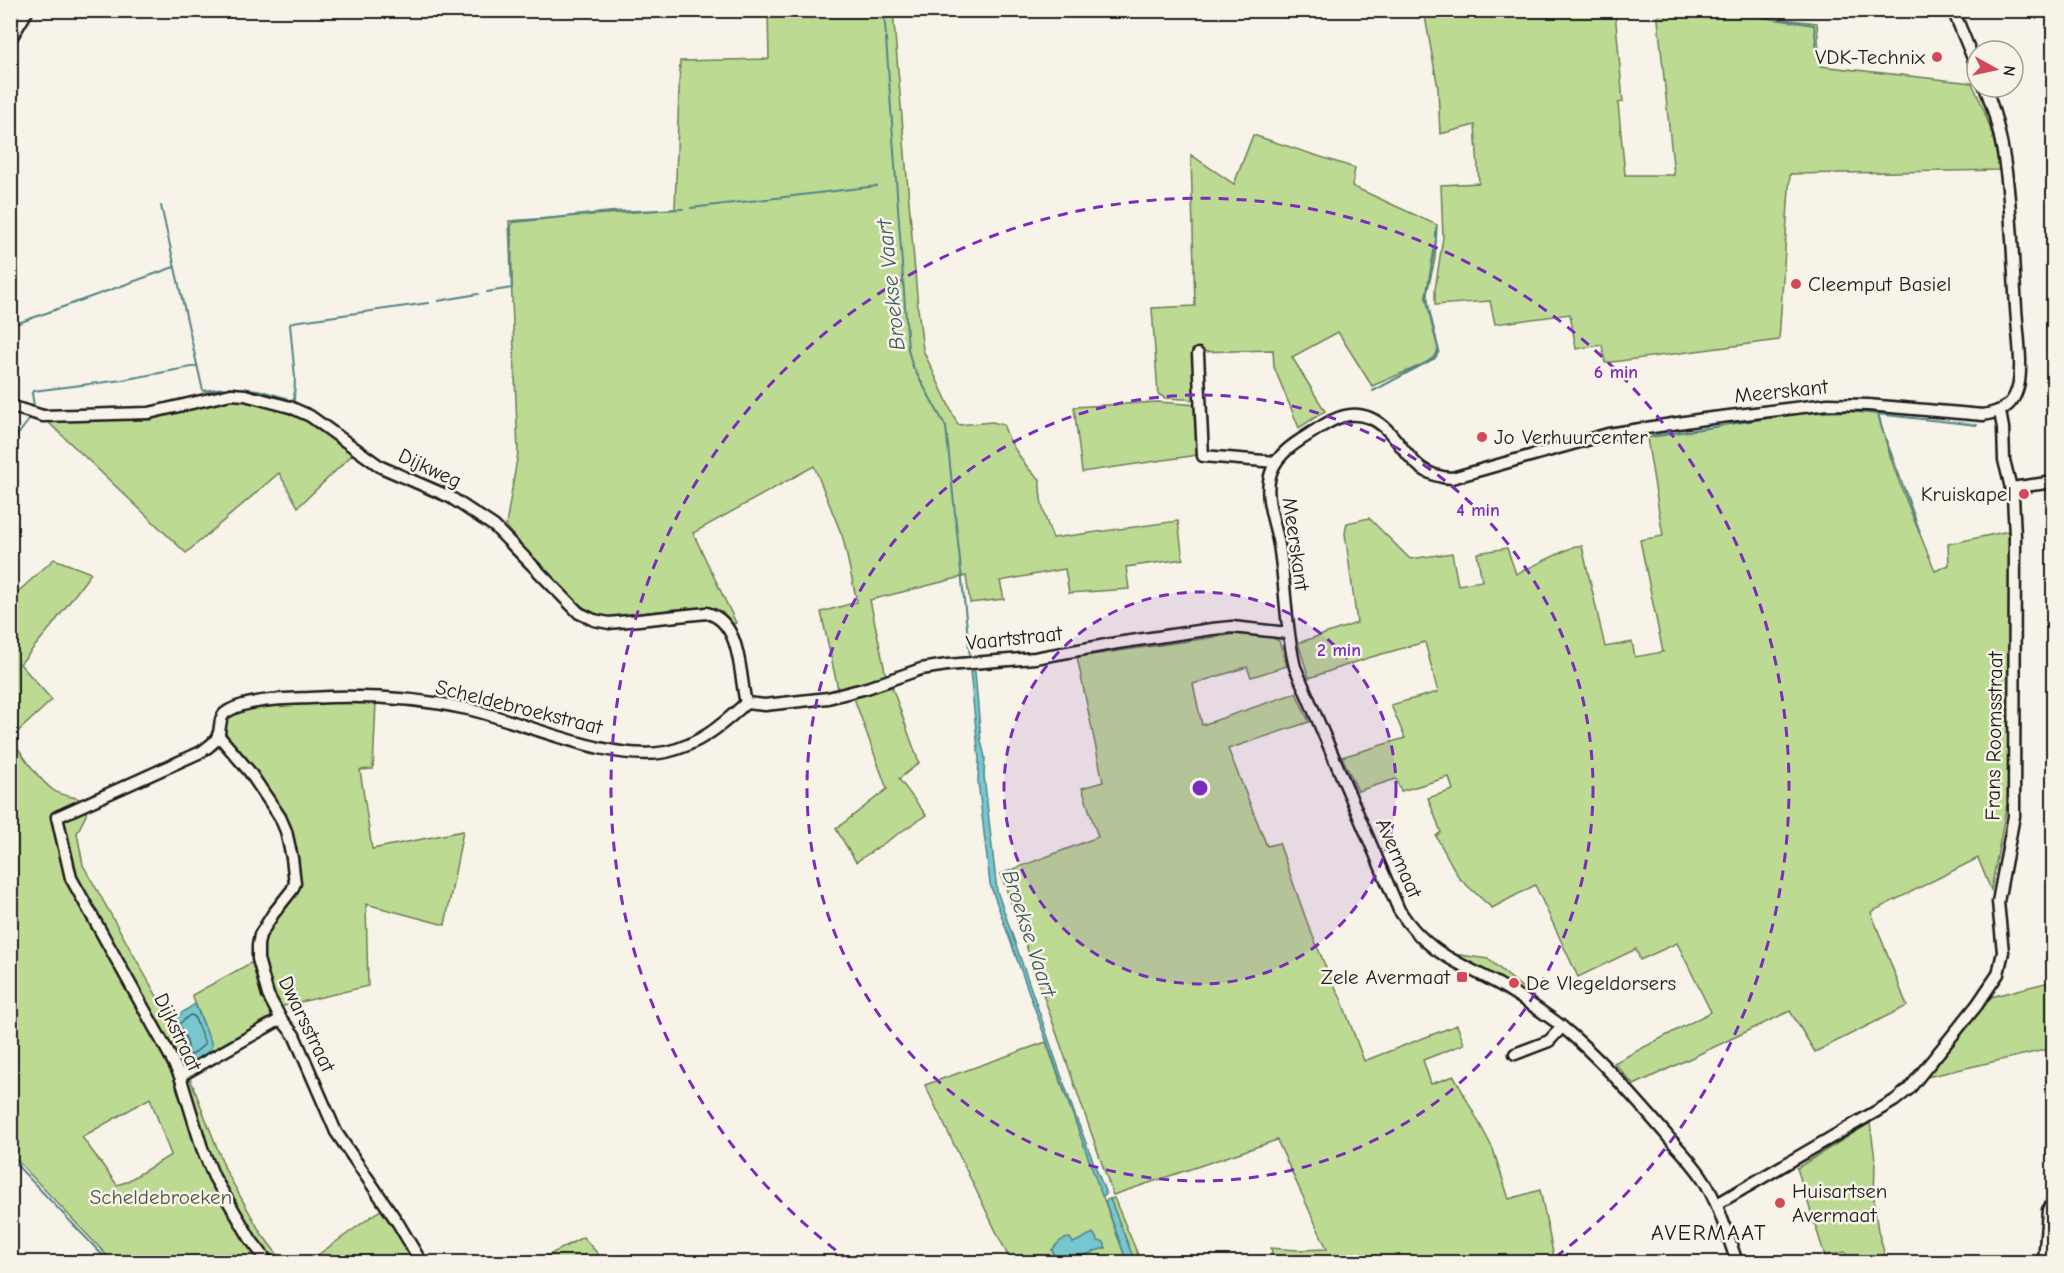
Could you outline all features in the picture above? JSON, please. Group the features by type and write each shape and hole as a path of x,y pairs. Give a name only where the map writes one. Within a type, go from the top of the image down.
{"street":[{"path":"10,40 28,10"},
{"path":"1953,10 1965,39"},
{"path":"1988,99 2005,160 2019,344 2020,382 2013,400 2000,412"},
{"path":"1198,354 1203,456 1276,462"},
{"name":"Dijkweg","path":"10,406 43,416 149,413 231,394 253,396 290,407 310,416 381,467 450,497 494,526 579,613 594,620 609,623 698,614 716,615 730,631 739,660 746,703"},
{"name":"Meerskant","path":"1288,633 1279,545 1269,497 1270,478 1276,462 1289,447 1332,420 1350,415 1369,417 1380,424 1424,471 1452,478 1608,434 1704,419 1828,404 1868,405 1983,415 2000,412"},
{"name":"Frans Roomsstraat","path":"1717,1204 1894,1101 1909,1089 1977,1005 1998,974 2003,952 1998,902 2014,816 2015,536 2000,412"},
{"path":"2011,488 2054,482"},
{"name":"Vaartstraat","path":"746,703 765,705 828,698 867,688 921,669 1035,658 1212,629 1232,627 1288,633"},
{"name":"Avermaat","path":"1288,633 1295,667 1399,910 1409,925 1429,946 1445,957 1503,986 1562,1027 1629,1092 1704,1180 1717,1204 1737,1263"},
{"name":"Scheldebroekstraat","path":"57,817 201,752 218,735 219,720 223,715 245,704 321,697 368,697 435,703 468,709 606,749 633,754 649,754 679,749 692,744 708,735 746,703"},
{"name":"Dwarsstraat","path":"218,735 249,771 280,817 289,844 295,883 264,928 258,945 258,959 264,983 281,1019 294,1035 336,1132 398,1223 421,1263"},
{"name":"Dijkstraat","path":"57,817 71,878 149,1015 180,1076 202,1148 214,1176 251,1240 268,1263"},
{"path":"180,1076 281,1019"},
{"path":"1515,1054 1549,1041 1562,1027"},
{"path":"2043,1263 2048,1210 2054,1201"}],"green space":[{"path":"1657,10 1713,11 1817,23 1820,66 1965,82 1965,99 1980,99 1982,104 2000,170 1790,174 1779,340 1605,363 1602,345 1576,349 1570,314 1495,324 1490,301 1435,305 1443,237 1441,185 1479,183 1475,125 1440,134 1438,88 1424,11 1615,11 1623,102 1618,103 1625,175 1674,175"},
{"path":"768,11 893,11 923,350 958,425 992,422 1004,425 1018,454 1040,479 1043,509 1053,538 1178,521 1183,559 1126,567 1129,589 1069,593 1065,569 1000,581 1004,599 970,603 966,576 870,600 886,676 838,689 821,612 857,602 843,538 814,466 693,533 736,623 732,624 724,616 706,608 607,617 593,613 567,595 512,534 506,525 518,453 509,221 675,209 680,61 769,59"},
{"path":"1253,135 1355,168 1352,186 1437,225 1435,259 1427,293 1438,349 1436,355 1426,363 1372,386 1338,332 1292,357 1325,411 1299,428 1274,367 1273,350 1196,352 1198,400 1165,398 1158,394 1152,308 1195,306 1191,155 1234,184"},
{"path":"237,398 290,411 311,422 354,453 298,507 279,473 186,553 46,420 143,419"},
{"path":"1158,402 1198,405 1204,454 1082,472 1074,407"},
{"path":"1853,410 1878,412 1896,472 1935,571 1949,565 1948,544 2009,531 2011,633 2007,804 1991,890 1978,858 1871,912 1907,1006 1815,1052 1790,1011 1634,1085 1614,1063 1711,1012 1677,943 1640,960 1636,949 1578,977 1535,885 1492,908 1459,878 1436,836 1441,832 1428,798 1453,790 1449,777 1401,791 1396,779 1358,791 1342,757 1405,738 1391,705 1438,692 1425,642 1309,678 1298,643 1357,623 1345,533 1347,523 1369,518 1410,559 1452,553 1458,585 1482,581 1477,553 1507,548 1516,574 1575,546 1582,546 1605,647 1632,642 1635,657 1663,652 1640,540 1663,536 1647,438 1803,412"},
{"path":"54,559 91,573 20,664 52,700 11,738 11,598"},
{"path":"1237,634 1271,637 1279,641 1287,666 1251,677 1247,667 1193,684 1202,725 1296,693 1309,722 1228,749 1267,846 1279,843 1307,922 1341,999 1364,1061 1457,1025 1464,1044 1423,1060 1431,1084 1454,1076 1493,1149 1509,1199 1540,1190 1555,1262 1274,1262 1271,1248 1327,1249 1277,1140 1113,1195 1001,874 1098,837 1082,788 1103,782 1077,657"},
{"path":"892,687 919,763 899,779 926,815 856,862 836,829 887,789 854,698"},
{"path":"280,702 376,702 373,769 360,770 372,849 463,831 445,925 366,904 368,986 280,1007 263,969 263,941 275,918 298,893 299,878 287,821 274,798 223,730 227,716 244,709"},
{"name":"Scheldebroeken","path":"11,738 30,766 47,785 57,793 87,803 86,815 77,833 83,865 182,1043 183,1057 212,1045 192,995 258,959 281,1019 188,1073 226,1171 261,1233 283,1262 113,1262 11,1154","holes":["150,1098 171,1155 117,1185 82,1137"]},
{"path":"1453,954 1488,959 1547,1008 1509,983"},
{"path":"2053,981 2053,1048 1927,1077 1991,997"},
{"path":"1046,1042 1127,1262 1070,1262 1097,1250 1073,1243 1052,1250 1058,1262 1011,1262 925,1085"},
{"path":"1870,1123 1875,1159 1874,1203 1878,1231 1887,1262 1848,1262 1845,1252 1825,1256 1797,1168"},
{"path":"1114,1198 1141,1262 1135,1262 1110,1199"},
{"path":"386,1206 419,1259 413,1262 308,1262"},
{"path":"583,1237 605,1262 536,1262"}],"water":[{"path":"970,671 975,672 997,891 1075,1115 1106,1194 1102,1196 990,884 978,781 979,759"},
{"path":"195,1004 212,1045 202,1057 187,1063 183,1057 182,1043 170,1021"},
{"path":"1110,1199 1135,1262 1127,1262 1105,1201"},
{"path":"1093,1233 1098,1241 1104,1242 1106,1248 1071,1261 1058,1262 1052,1250 1060,1241 1070,1238 1073,1243"}],"waterway":[{"name":"Broekse Vaart","path":"884,10 908,349 912,365 946,427 970,657"},
{"path":"1713,10 1814,25 1818,58"},
{"path":"691,208 877,186"},
{"path":"161,206 203,391 223,388"},
{"path":"487,292 512,288 512,223 611,212 683,209"},
{"path":"1373,391 1435,358 1439,351 1426,297 1436,228"},
{"path":"10,326 174,267"},
{"path":"438,301 478,294"},
{"path":"294,400 295,378 290,324 428,303"},
{"path":"34,406 33,391 122,380 197,366"},
{"path":"230,387 258,390 286,398"},
{"path":"1730,424 1802,413 1849,411 1977,425"},
{"path":"1878,413 1920,532"},
{"path":"10,445 29,420"},
{"path":"1652,436 1721,426"},
{"path":"10,1158 109,1262"}],"place":[{"name":"VDK-Technix","path":"1937,57"},
{"name":"Cleemput Basiel","path":"1796,284"},
{"name":"Jo Verhuurcenter","path":"1482,437"},
{"name":"Kruiskapel","path":"2024,494"},
{"name":"Zele Avermaat","path":"1462,977"},
{"name":"De Vlegeldorsers","path":"1514,983"},
{"name":"Huisartsen Avermaat","path":"1780,1203"}],"district":[{"name":"AVERMAAT","path":"1709,1232"}]}
